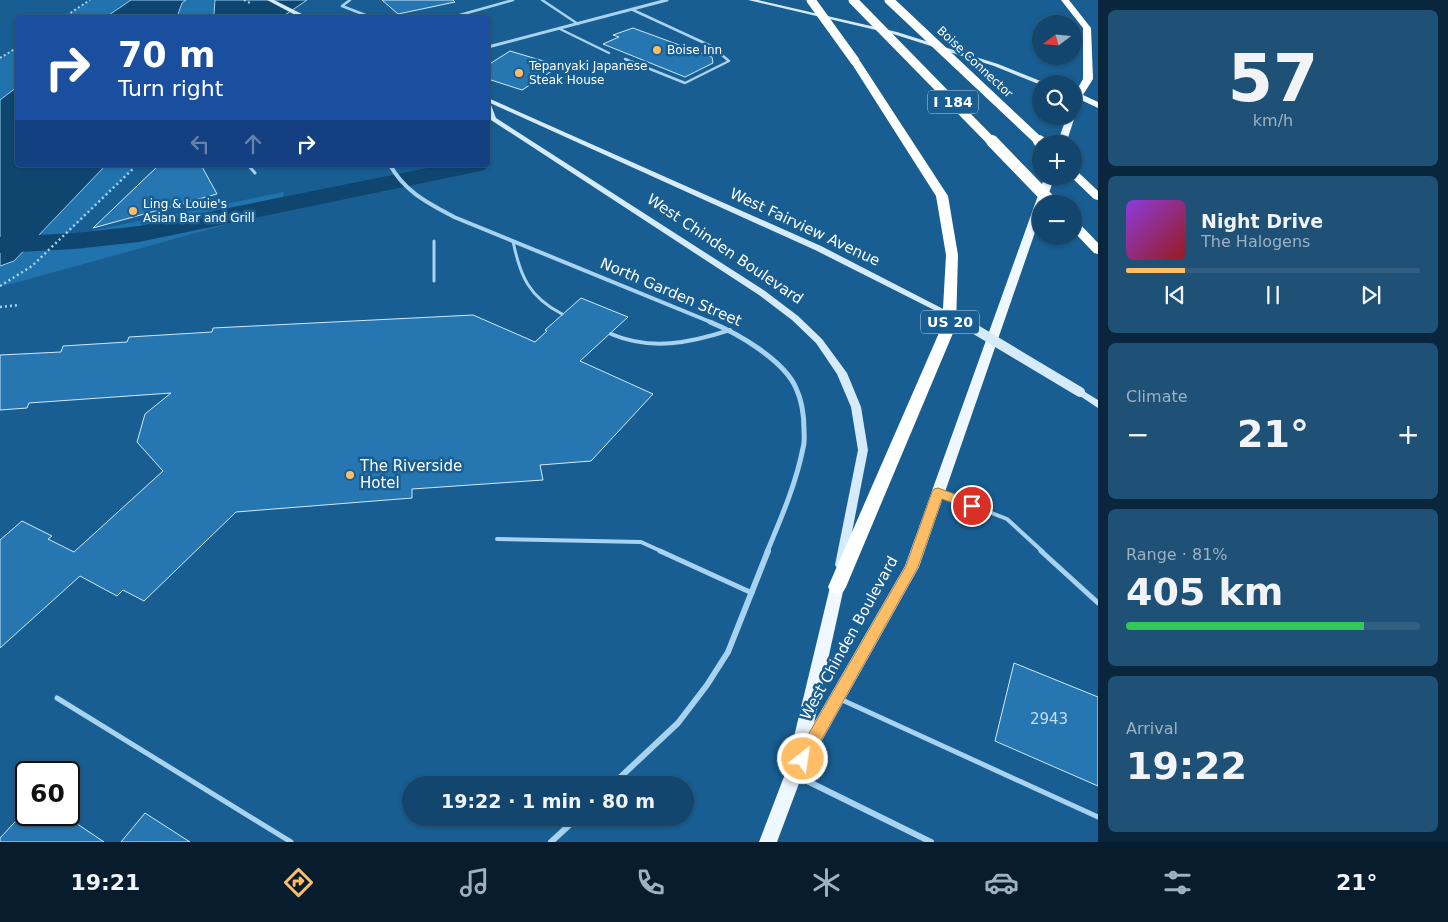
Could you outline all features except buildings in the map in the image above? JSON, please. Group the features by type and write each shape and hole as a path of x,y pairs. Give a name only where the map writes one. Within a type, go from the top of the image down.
{"highway":[{"name":"US 20","path":"811,0 855,61 942,196 952,255 949,326 837,587"},
{"name":"I 184","path":"853,0 1044,195"},
{"name":"Boise Connector","path":"889,0 1032,135"},
{"path":"1064,0 1087,28 1088,79 1082,87"},
{"path":"1082,182 1098,197"},
{"path":"1082,233 1098,250"}],"main road":[{"path":"270,0 302,15"},
{"path":"751,0 895,33 996,65 1032,79"},
{"path":"1082,98 1098,105"},
{"name":"West Fairview Avenue","path":"490,101 818,248 974,327 1098,405"},
{"name":"West Chinden Boulevard","path":"490,111 493,119 762,293 795,318 819,341 842,373 856,407 863,450 837,587 794,774 768,842"},
{"name":"West Chinden Boulevard","path":"794,774 912,567 1047,185"}],"street":[{"path":"490,46 667,0"},
{"name":"North Garden Street","path":"391,167 403,186 422,200 454,217 730,330 762,350 780,367 796,387 804,415 804,446 788,500 728,652 707,685 678,724 622,776"},
{"path":"794,774 931,842"},
{"path":"551,842 568,826"}],"lane":[{"path":"350,0 342,6 365,15"},
{"path":"460,15 513,0"},
{"path":"542,0 578,24"},
{"path":"625,59 685,83 729,61 710,46 633,10"},
{"path":"560,29 609,52"},
{"path":"250,167 255,173"},
{"path":"434,241 434,282"},
{"path":"513,241 528,291 550,310 562,314"},
{"path":"611,334 619,339 654,345 688,343 730,330"},
{"path":"938,492 1007,519 1098,602"},
{"path":"497,538 641,542 752,593"},
{"path":"57,698 291,842"},
{"path":"838,698 1098,817"}],"path":[{"path":"68,15 90,0"},
{"path":"0,58 15,49"},
{"path":"0,286 32,266 135,167"},
{"path":"0,307 20,305"}],"shaded area":[{"path":"90,0 131,0 109,15 68,15"},
{"path":"131,0 186,0 182,3 178,15 109,15"},
{"path":"186,0 215,0 214,14 178,15 182,3"},
{"path":"215,0 307,0 285,15 214,14"},
{"path":"15,48 15,89 0,100 0,58"},
{"path":"15,89 15,167 104,167 14,261 0,266 0,100"},
{"path":"104,167 135,167 65,236 284,192 279,210 0,287 0,266 14,261"}],"waterway":[{"path":"0,245 75,241 139,234 466,167"}],"place":[{"name":"Boise Inn","path":"657,50"},
{"name":"Tepanyaki Japanese Steak House","path":"519,73"},
{"name":"Ling & Louie's Asian Bar and Grill","path":"133,211"},
{"name":"The Riverside Hotel","path":"350,475"}],"route":[{"path":"803,759 912,567 938,492 972,506"}]}
